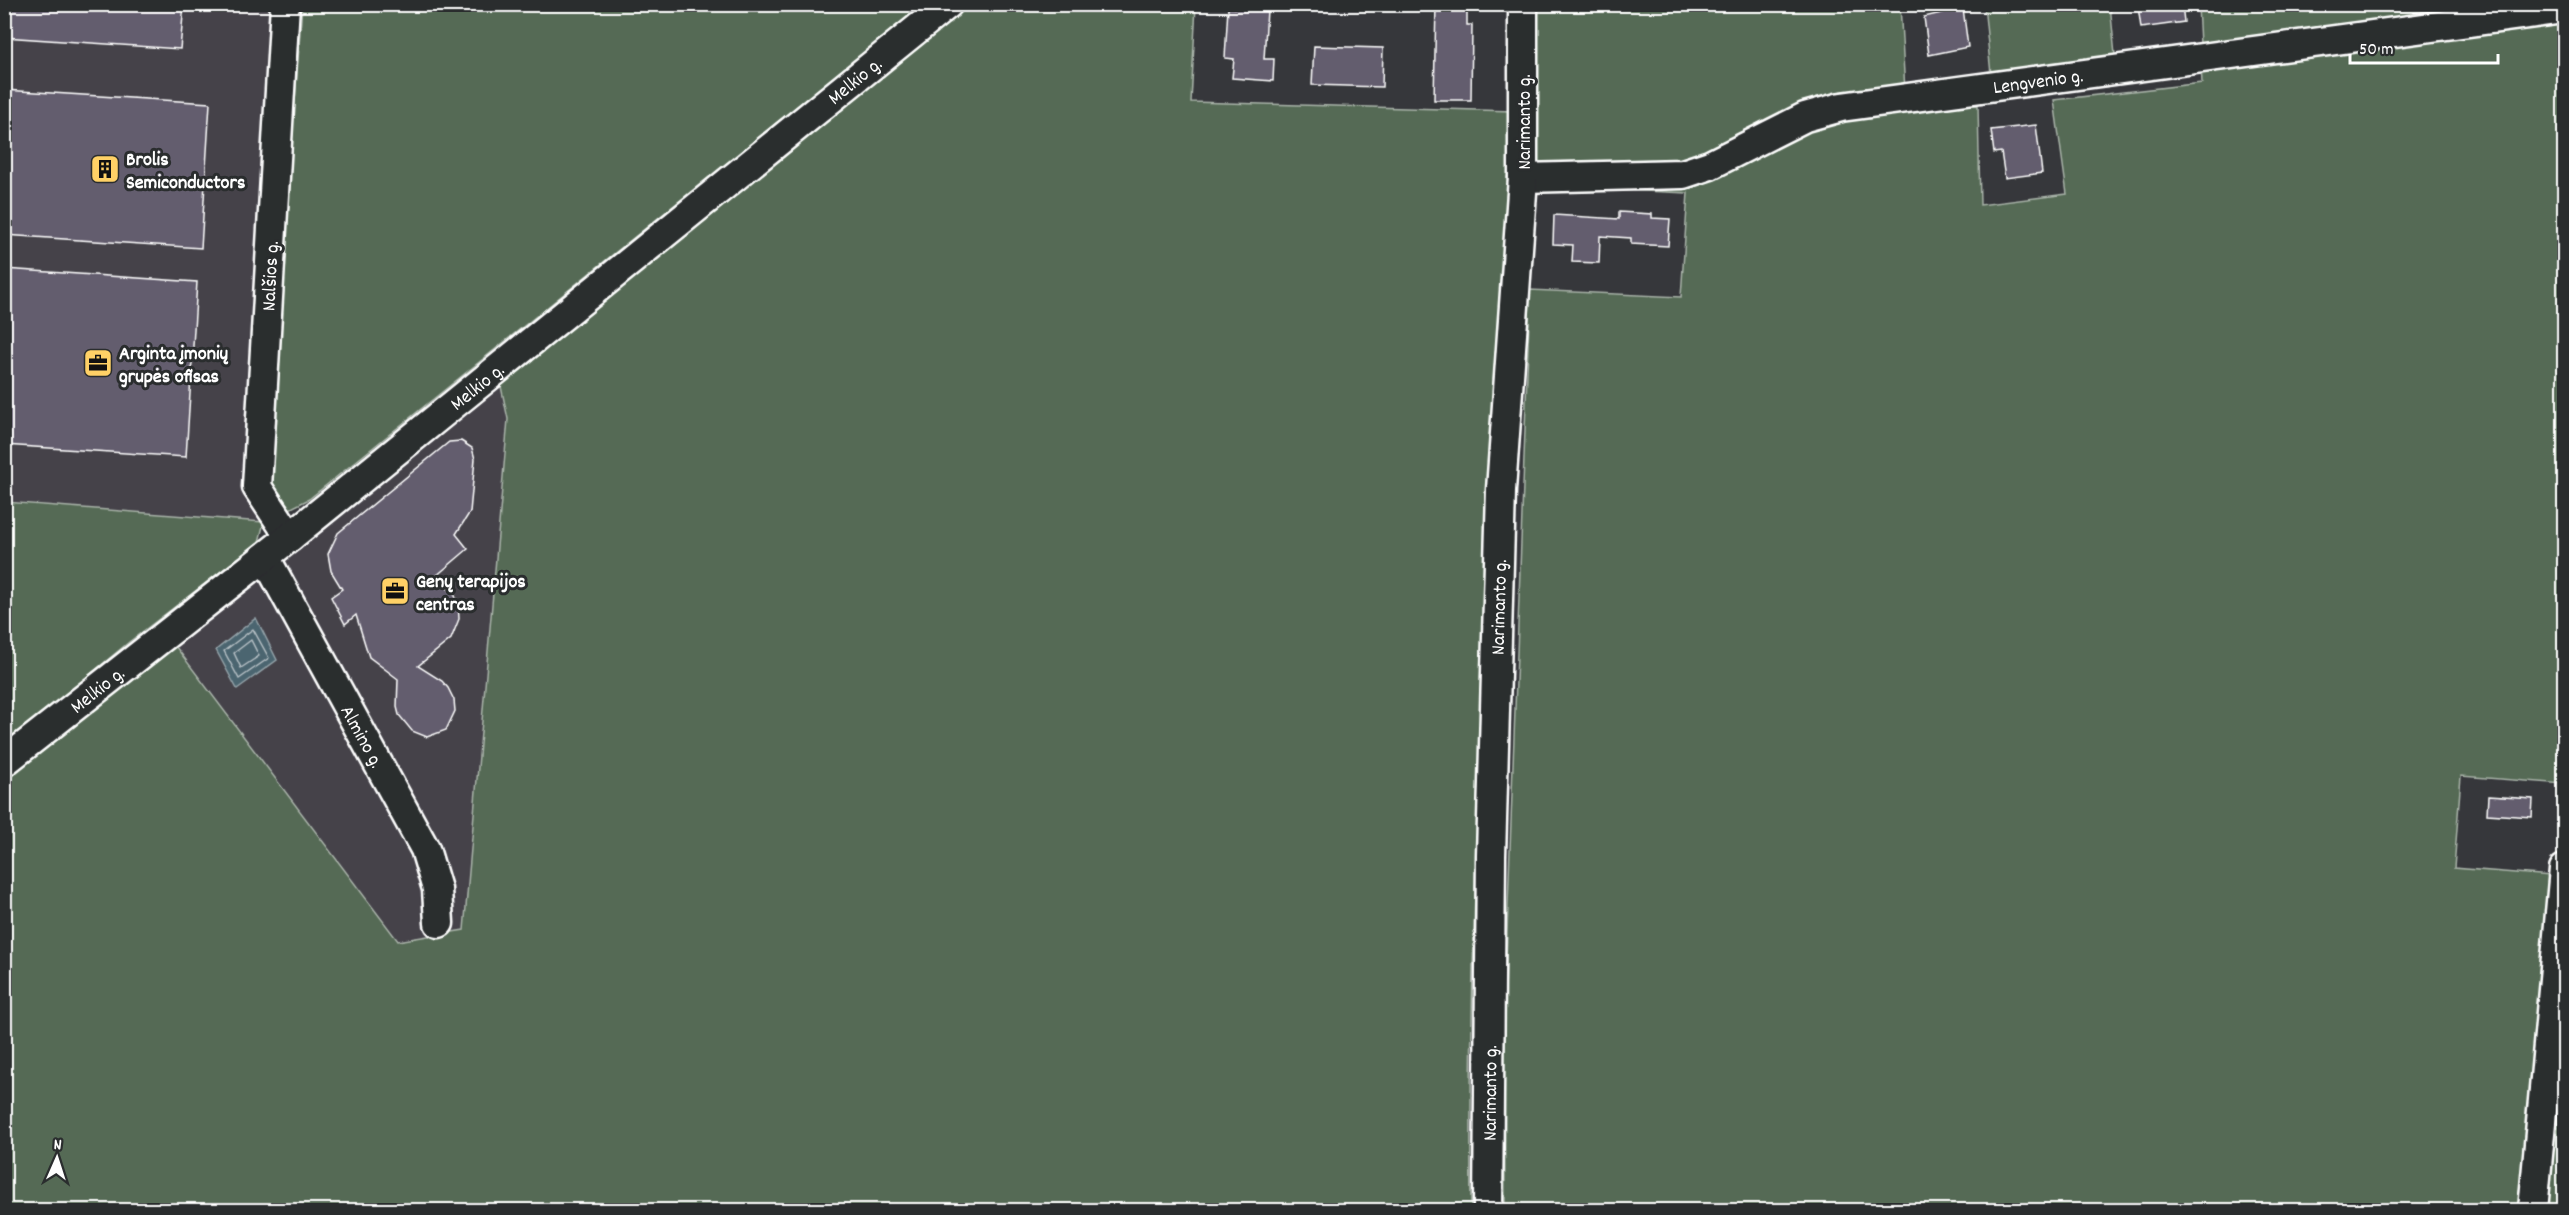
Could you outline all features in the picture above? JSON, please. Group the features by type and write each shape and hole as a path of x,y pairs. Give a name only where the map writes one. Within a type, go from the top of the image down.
{"street":[{"name":"Nalšios g.","path":"285,4 257,487 290,537"},
{"name":"Melkio g.","path":"4,762 290,537 948,4"},
{"name":"Narimanto g.","path":"1488,1210 1491,856 1501,490 1523,178 1523,4"},
{"name":"Lengvenio g.","path":"1523,178 1683,174 1710,165 1805,117 1841,107 2565,9"},
{"name":"Almino g.","path":"265,557 425,849 437,889 439,923"},
{"path":"2533,1210 2565,869"}],"shaded area":[{"path":"4,5 302,5 264,523 5,502"},
{"path":"499,377 508,419 464,931 398,941 173,643"}],"green space":[{"path":"302,5 923,5 309,499 264,522"},
{"path":"970,5 1196,5 1191,102 1513,111 1478,798 1471,1072 1471,1210 5,1210 5,774 173,643 398,941 464,930 508,419 499,377"},
{"path":"1537,5 1900,5 1906,108 1978,105 1980,205 2067,194 2054,100 2202,83 2198,5 2493,5 2564,18 2564,784 2461,776 2454,868 2564,877 2564,1210 1505,1210 1504,1018 1530,290 1681,297 1688,193 1533,186"},
{"path":"1984,5 2110,5 2115,55 1991,74"},
{"path":"5,502 264,522 259,542 129,642 5,745"}],"water":[{"path":"256,618 277,660 237,689 216,650"}],"building":[{"path":"4,4 184,4 180,49 4,37"},
{"path":"1436,4 1467,4 1467,25 1472,25 1471,100 1434,100"},
{"path":"2182,4 2184,22 2141,28 2138,6"},
{"path":"1228,8 1267,10 1264,59 1274,59 1273,81 1232,78 1234,59 1225,58"},
{"path":"1963,8 1968,47 1929,55 1924,17"},
{"path":"1314,46 1383,48 1382,87 1312,85"},
{"name":"Brolis Semiconductors","path":"4,90 210,103 201,248 4,235"},
{"path":"2036,125 2042,173 2005,178 2001,152 1994,153 1991,130"},
{"path":"1619,212 1652,214 1652,218 1670,219 1668,246 1631,244 1631,238 1600,236 1599,263 1572,262 1573,245 1553,244 1554,215 1619,219"},
{"name":"Arginta įmonių grupės ofisas","path":"4,269 197,282 186,457 4,445"},
{"name":"Genų terapijos centras","path":"461,441 472,448 475,459 470,512 456,534 468,549 435,577 454,594 458,602 459,619 451,639 418,666 442,681 448,688 454,700 455,711 446,730 427,737 412,731 399,715 398,679 369,657 356,615 345,624 331,597 342,589 331,571 328,554 338,533 449,442"},
{"path":"2488,796 2533,799 2532,817 2487,814"}],"place":[{"name":"Brolis Semiconductors","path":"105,169"},
{"name":"Arginta įmonių grupės ofisas","path":"98,363"},
{"name":"Genų terapijos centras","path":"395,591"}]}
